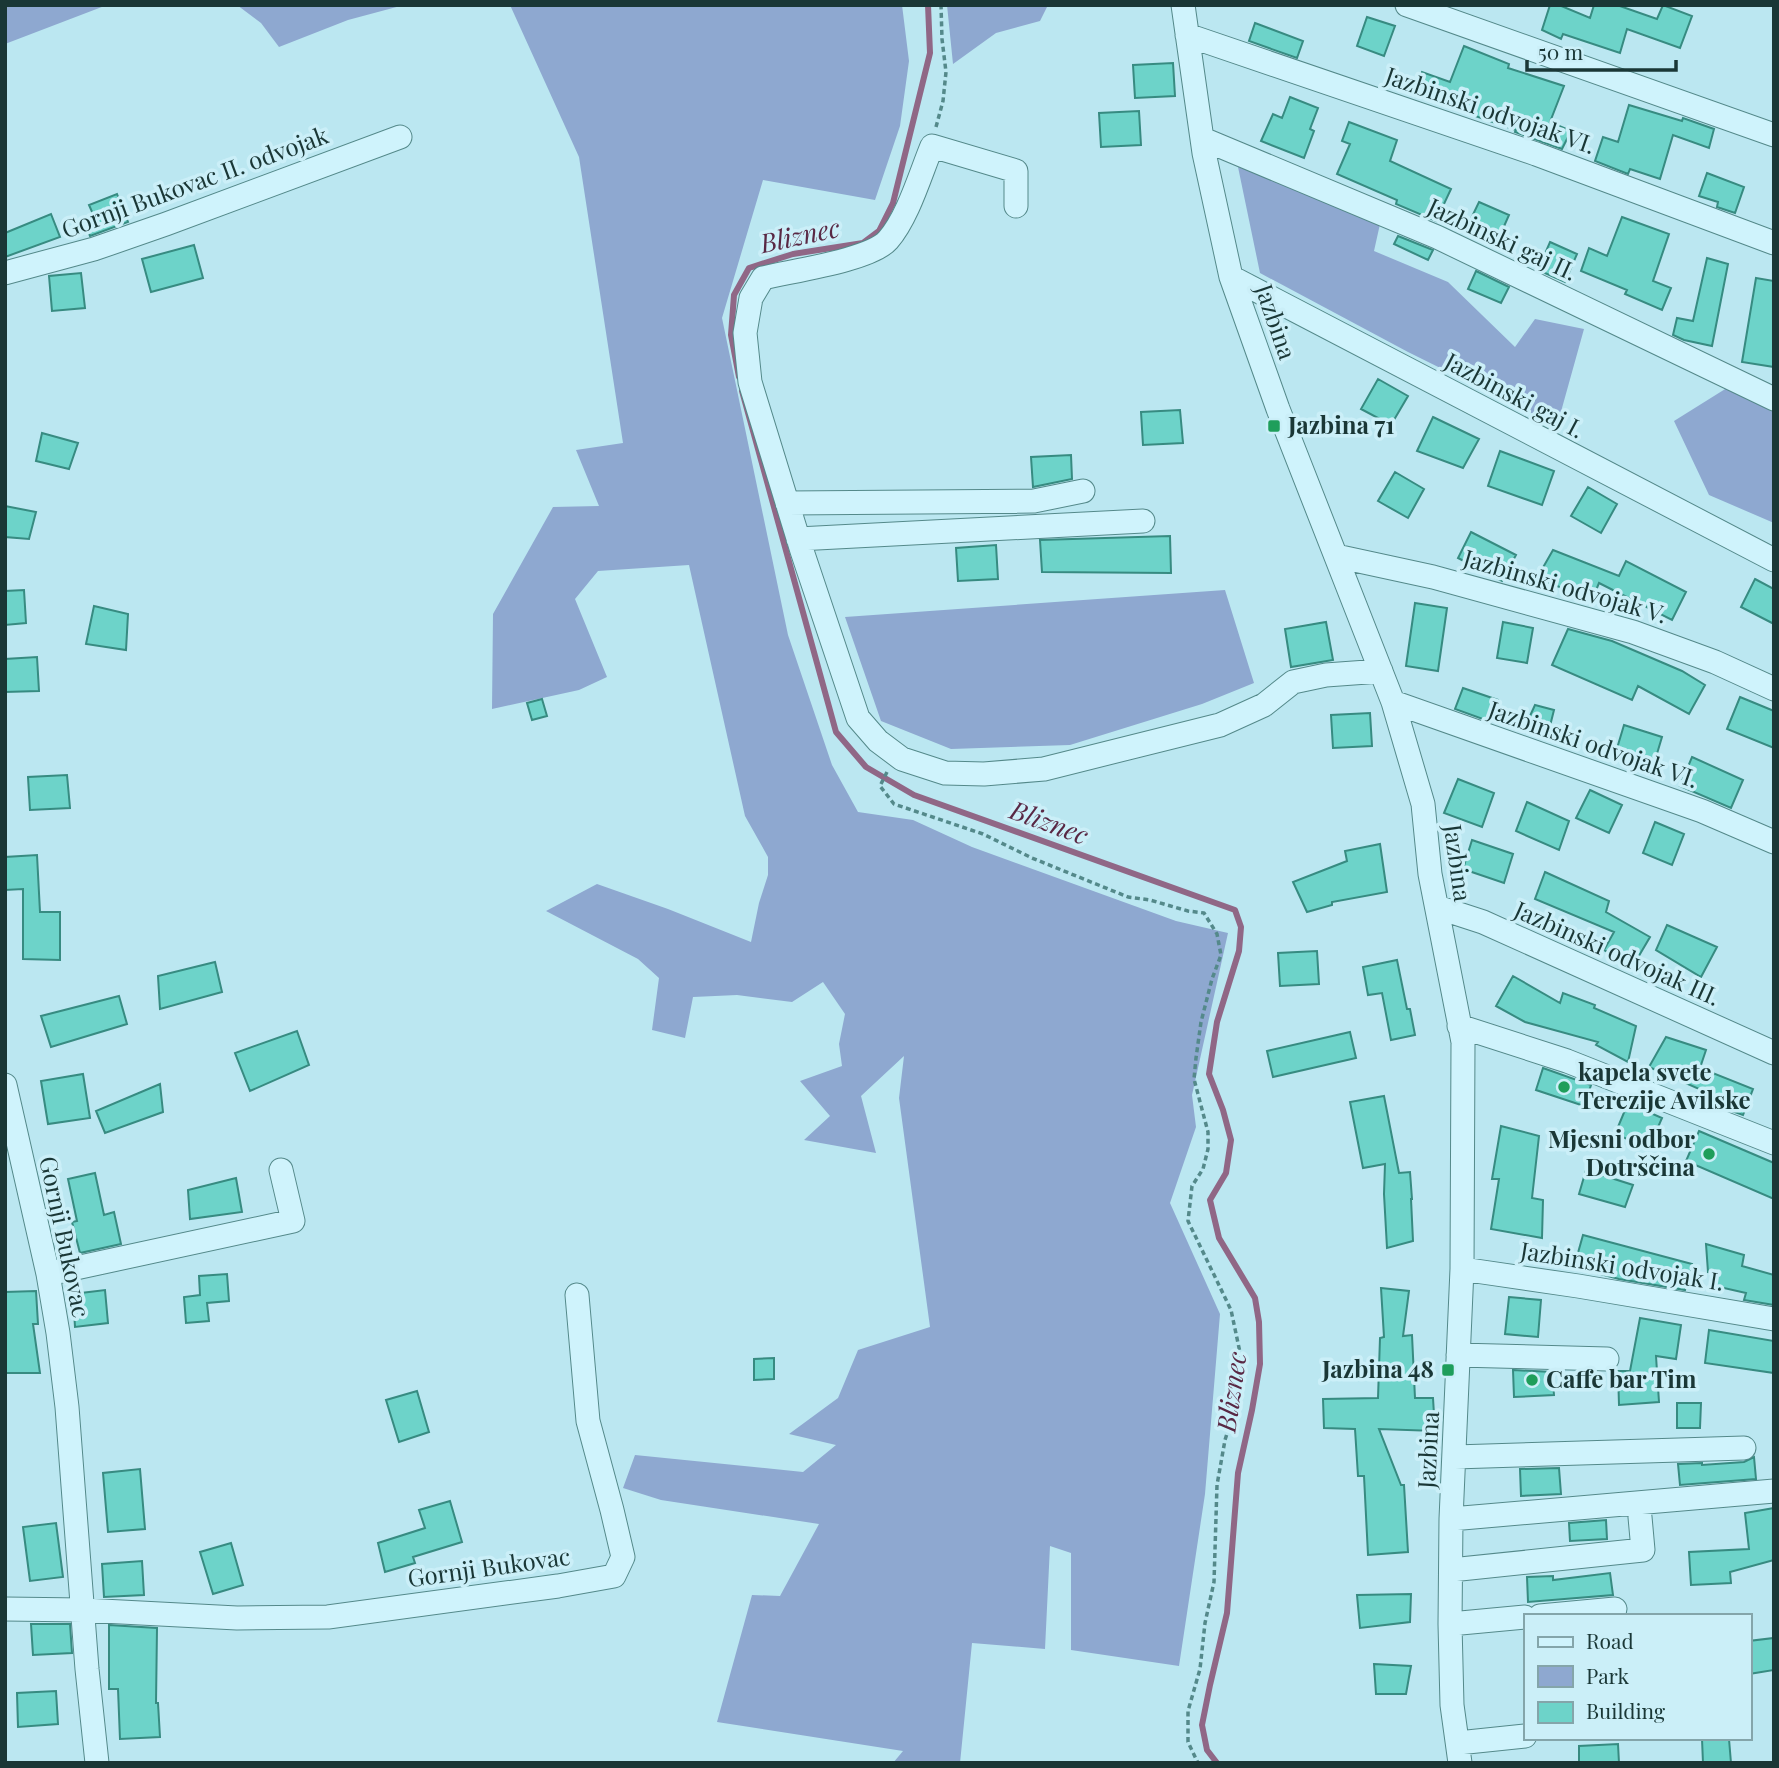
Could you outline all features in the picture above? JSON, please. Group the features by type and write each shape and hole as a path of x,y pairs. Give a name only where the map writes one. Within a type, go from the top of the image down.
{"street":[{"name":"Jazbina","path":"1183,5 1203,139 1231,277 1278,409 1394,702 1423,804 1430,874 1463,1042 1462,1269 1451,1519 1450,1624 1452,1705 1459,1753"},
{"path":"1408,5 1774,135"},
{"name":"Jazbinski odvojak VI.","path":"1187,34 1536,153 1774,243"},
{"name":"Gornji Bukovac II. odvojak","path":"5,273 94,249 400,137"},
{"name":"Jazbinski gaj II.","path":"1203,139 1437,237 1774,399"},
{"path":"1016,206 1016,171 932,146 905,212 887,242 863,256 763,278 751,298 745,334 750,382 798,539 858,718 878,741 902,759 945,773 984,774 1044,769 1220,725 1264,705 1293,682 1326,675 1381,671"},
{"name":"Jazbinski gaj I.","path":"1231,277 1774,560"},
{"path":"787,503 1034,501 1083,491"},
{"path":"798,539 1143,521"},
{"name":"Jazbinski odvojak V.","path":"1336,556 1433,577 1633,632 1715,662 1774,689"},
{"name":"Jazbinski odvojak VI.","path":"1394,702 1702,811 1774,842"},
{"name":"Jazbinski odvojak III.","path":"1437,907 1483,922 1774,1053"},
{"path":"1459,1026 1567,1061 1774,1143"},
{"name":"Gornji Bukovac","path":"5,1085 48,1273 58,1333 67,1407 97,1763"},
{"path":"48,1273 293,1221 281,1170"},
{"name":"Jazbinski odvojak I.","path":"1462,1269 1774,1319"},
{"name":"Gornji Bukovac","path":"83,1609 237,1618 328,1617 614,1576 623,1557 587,1420 577,1295"},
{"path":"1458,1355 1607,1359"},
{"path":"1455,1457 1744,1448"},
{"path":"1451,1519 1774,1491"},
{"path":"1451,1570 1643,1550 1640,1517"},
{"path":"5,1609 83,1609"},
{"path":"1561,1614 1615,1609"},
{"path":"1450,1624 1524,1617"},
{"path":"1459,1753 1524,1736"}],"path":[{"path":"932,146 943,101 946,72 941,5"},
{"path":"888,770 880,786 894,804 982,834 1032,858 1128,897 1204,914 1217,934 1221,955 1201,1022 1194,1079 1208,1132 1208,1149 1203,1169 1192,1186 1188,1221 1231,1310 1245,1376 1225,1440 1217,1485 1213,1582 1200,1669 1188,1711 1188,1742 1198,1763"}],"green space":[{"path":"5,5 107,5 5,44"},
{"path":"237,5 404,5 348,20 279,47 261,23"},
{"path":"510,5 902,5 909,61 900,126 875,200 763,180 722,318 788,635 832,765 858,812 913,820 972,847 1176,921 1228,933 1192,1095 1196,1127 1170,1203 1220,1314 1205,1494 1179,1666 1071,1650 1071,1553 1050,1546 1045,1649 972,1643 960,1763 893,1763 903,1751 717,1722 752,1595 780,1596 819,1524 661,1500 623,1488 635,1455 803,1472 836,1445 789,1434 838,1398 858,1350 930,1327 899,1098 904,1056 861,1096 876,1153 804,1140 830,1116 800,1081 842,1066 839,1044 845,1014 823,982 792,1002 737,995 693,997 685,1038 652,1030 659,978 638,959 546,911 597,884 751,942 768,875 768,857 745,816 689,565 598,571 575,599 607,677 579,690 492,709 493,614 553,507 599,506 576,450 623,443 579,157"},
{"path":"947,5 1048,5 1040,21 996,33 953,64"},
{"path":"1238,167 1382,215 1374,251 1448,282 1515,347 1535,319 1584,329 1557,426 1408,352 1260,273"},
{"path":"1730,386 1774,411 1774,523 1709,495 1674,421"},
{"path":"1225,590 1254,683 1202,704 1070,745 951,749 881,721 845,617"}],"building":[{"path":"1550,5 1559,5 1590,18 1594,5 1617,5 1657,19 1663,5 1692,16 1680,48 1627,29 1620,53 1563,34 1561,39 1542,30"},
{"path":"1367,17 1395,26 1384,56 1357,46"},
{"path":"1255,23 1303,41 1297,58 1249,41"},
{"path":"1464,46 1509,64 1508,68 1564,86 1550,122 1571,131 1562,149 1414,95 1422,72 1450,82"},
{"path":"1173,63 1175,96 1135,98 1133,65"},
{"path":"1290,97 1318,108 1310,129 1314,131 1304,158 1261,141 1273,114 1282,118"},
{"path":"1629,105 1682,121 1683,118 1714,129 1709,148 1673,135 1660,179 1630,169 1628,174 1595,161 1603,137 1618,142"},
{"path":"1139,111 1141,145 1101,147 1099,113"},
{"path":"1349,122 1397,140 1390,161 1451,189 1436,221 1396,204 1397,200 1337,174 1350,144 1342,141"},
{"path":"1707,173 1744,187 1735,213 1717,207 1718,202 1699,196"},
{"path":"117,194 128,222 90,236 83,218 93,214 89,205"},
{"path":"1479,202 1509,215 1498,240 1467,227"},
{"path":"51,214 60,237 5,257 5,233"},
{"path":"1622,217 1669,234 1653,281 1671,288 1662,310 1625,294 1627,290 1581,271 1589,248 1607,256"},
{"path":"1398,236 1433,250 1428,260 1394,244"},
{"path":"1550,242 1577,254 1565,282 1538,270"},
{"path":"194,245 203,278 151,292 142,259"},
{"path":"1707,258 1728,264 1712,346 1673,335 1677,318 1693,321"},
{"path":"1476,271 1509,287 1501,303 1468,289"},
{"path":"81,273 85,308 52,311 49,276"},
{"path":"1756,278 1774,281 1774,367 1742,362"},
{"path":"1378,379 1408,396 1391,425 1361,409"},
{"path":"1180,410 1183,443 1143,445 1141,412"},
{"path":"1433,417 1479,439 1463,468 1417,451"},
{"path":"42,433 78,443 69,469 36,461"},
{"path":"1500,451 1554,471 1542,505 1488,486"},
{"path":"1071,455 1072,479 1033,487 1031,457"},
{"path":"1395,472 1424,489 1408,518 1378,501"},
{"path":"1588,487 1617,504 1601,533 1571,516"},
{"path":"5,506 36,512 29,539 5,537"},
{"path":"1471,532 1516,555 1502,581 1458,558"},
{"path":"1170,536 1171,573 1042,572 1040,540"},
{"path":"996,545 998,579 958,581 956,548"},
{"path":"1553,550 1619,576 1626,561 1686,592 1672,620 1599,583 1592,600 1537,578"},
{"path":"1755,579 1774,589 1774,624 1741,607"},
{"path":"24,590 26,623 5,625 5,591"},
{"path":"1415,603 1447,608 1438,671 1406,666"},
{"path":"94,606 128,614 126,650 86,644"},
{"path":"1326,622 1333,660 1291,667 1285,629"},
{"path":"1503,622 1533,628 1527,663 1497,658"},
{"path":"1568,629 1612,641 1682,671 1705,685 1689,714 1638,686 1632,700 1552,665"},
{"path":"37,657 39,691 5,692 5,659"},
{"path":"1463,688 1498,700 1491,722 1455,709"},
{"path":"1740,697 1774,711 1774,748 1727,729"},
{"path":"542,699 547,716 532,720 527,703"},
{"path":"1535,705 1554,710 1547,738 1523,731"},
{"path":"1370,713 1372,746 1333,748 1331,715"},
{"path":"1624,725 1662,737 1653,767 1615,755"},
{"path":"1692,757 1743,780 1731,808 1680,786"},
{"path":"67,775 70,808 30,810 28,777"},
{"path":"1458,779 1494,793 1482,827 1444,813"},
{"path":"1590,790 1622,805 1609,833 1576,818"},
{"path":"1527,802 1569,821 1559,850 1516,831"},
{"path":"1655,822 1684,834 1672,865 1643,853"},
{"path":"1472,840 1513,854 1504,883 1463,869"},
{"path":"1380,844 1387,892 1332,902 1332,905 1307,912 1293,882 1347,861 1345,851"},
{"path":"37,855 40,912 60,912 60,960 23,959 23,889 5,890 5,857"},
{"path":"1545,872 1609,901 1606,912 1650,937 1633,966 1604,950 1614,932 1535,899"},
{"path":"1667,925 1717,947 1701,977 1656,950"},
{"path":"1317,951 1319,984 1280,986 1278,953"},
{"path":"1397,960 1415,1035 1391,1040 1382,993 1368,995 1363,967"},
{"path":"215,962 222,992 160,1009 158,976"},
{"path":"1513,976 1560,1003 1563,993 1595,1005 1594,1008 1636,1026 1628,1062 1596,1045 1598,1042 1525,1022 1496,1006"},
{"path":"119,996 127,1024 51,1047 41,1016"},
{"path":"297,1031 309,1065 250,1091 235,1053"},
{"path":"1350,1032 1356,1058 1273,1077 1267,1051"},
{"path":"1666,1037 1706,1050 1700,1068 1753,1089 1743,1115 1712,1104 1713,1095 1649,1067"},
{"name":"kapela svete Terezije Avilske","path":"1543,1068 1591,1085 1584,1106 1536,1090"},
{"path":"83,1074 90,1118 48,1124 41,1081"},
{"path":"160,1084 163,1112 105,1133 96,1111"},
{"path":"1384,1096 1399,1173 1410,1172 1413,1241 1387,1248 1385,1164 1363,1168 1350,1102"},
{"path":"1628,1103 1662,1118 1649,1148 1615,1134"},
{"path":"1501,1126 1539,1136 1532,1198 1543,1200 1542,1238 1491,1229 1499,1179 1492,1179"},
{"path":"1699,1131 1774,1163 1774,1199 1686,1161"},
{"path":"1586,1170 1633,1185 1625,1207 1579,1194"},
{"path":"95,1173 104,1215 114,1212 121,1244 80,1253 72,1222 77,1221 68,1179"},
{"path":"236,1178 242,1212 190,1219 188,1190"},
{"path":"1583,1235 1692,1264 1685,1290 1619,1279 1574,1267"},
{"path":"1706,1244 1744,1255 1742,1266 1774,1275 1774,1305 1744,1300 1746,1293 1715,1286 1716,1273 1708,1272"},
{"path":"227,1274 229,1301 207,1303 209,1321 186,1323 184,1297 200,1295 199,1276"},
{"path":"1381,1288 1409,1291 1403,1336 1412,1335 1415,1398 1433,1398 1435,1431 1379,1429 1401,1485 1404,1485 1408,1552 1368,1555 1364,1476 1358,1476 1355,1429 1324,1428 1323,1399 1378,1398 1380,1338 1384,1337"},
{"path":"105,1290 108,1323 75,1327 73,1294"},
{"path":"36,1291 38,1324 33,1324 40,1373 5,1373 5,1292"},
{"path":"1509,1297 1541,1300 1538,1337 1505,1334"},
{"path":"1640,1318 1681,1325 1676,1359 1656,1356 1659,1402 1619,1405 1618,1371 1630,1371"},
{"path":"1709,1330 1774,1341 1774,1373 1705,1363"},
{"path":"774,1358 774,1379 754,1380 754,1359"},
{"path":"1513,1370 1552,1372 1554,1395 1514,1397"},
{"path":"417,1391 429,1432 399,1442 386,1400"},
{"path":"1677,1403 1701,1403 1700,1428 1677,1428"},
{"path":"1754,1457 1756,1479 1680,1485 1678,1464 1744,1462"},
{"path":"1559,1468 1561,1494 1521,1496 1520,1469"},
{"path":"140,1469 145,1529 108,1532 103,1473"},
{"path":"450,1501 462,1542 413,1557 415,1563 385,1572 378,1543 425,1528 419,1510"},
{"path":"1774,1508 1774,1560 1730,1572 1731,1583 1691,1585 1689,1552 1749,1549 1745,1513"},
{"path":"1606,1520 1607,1539 1570,1541 1569,1523"},
{"path":"56,1523 63,1577 30,1581 23,1527"},
{"path":"231,1543 243,1585 213,1594 200,1552"},
{"path":"142,1561 144,1595 104,1597 102,1564"},
{"path":"1610,1573 1613,1595 1528,1602 1527,1577 1553,1576 1553,1580"},
{"path":"1411,1594 1410,1622 1360,1628 1357,1595"},
{"path":"31,1624 70,1624 72,1653 33,1655"},
{"path":"109,1625 157,1628 156,1703 160,1737 120,1739 118,1689 109,1689"},
{"path":"1774,1638 1774,1670 1751,1674 1751,1641"},
{"path":"1374,1664 1411,1666 1406,1694 1376,1694"},
{"path":"56,1691 58,1724 18,1727 17,1693"},
{"path":"1702,1740 1729,1740 1731,1763 1703,1763"},
{"path":"1618,1744 1619,1763 1579,1763 1579,1746"}],"waterway":[{"name":"Bliznec","path":"739,377 731,335 734,295 749,268 793,254 863,243 879,231 893,203 930,53 928,5"},
{"name":"Bliznec","path":"742,391 836,732 866,767 914,795 1235,910 1241,927 1239,951 1217,1022 1209,1074 1231,1140 1226,1173 1210,1200 1219,1238 1255,1298 1259,1322 1260,1364 1238,1473 1227,1613 1202,1725 1207,1750 1217,1763"}],"place":[{"name":"Jazbina 71","path":"1274,426"},
{"name":"kapela svete Terezije Avilske","path":"1564,1087"},
{"name":"Mjesni odbor Dotrščina","path":"1709,1154"},
{"name":"Jazbina 48","path":"1448,1370"},
{"name":"Caffe bar Tim","path":"1532,1380"}]}
